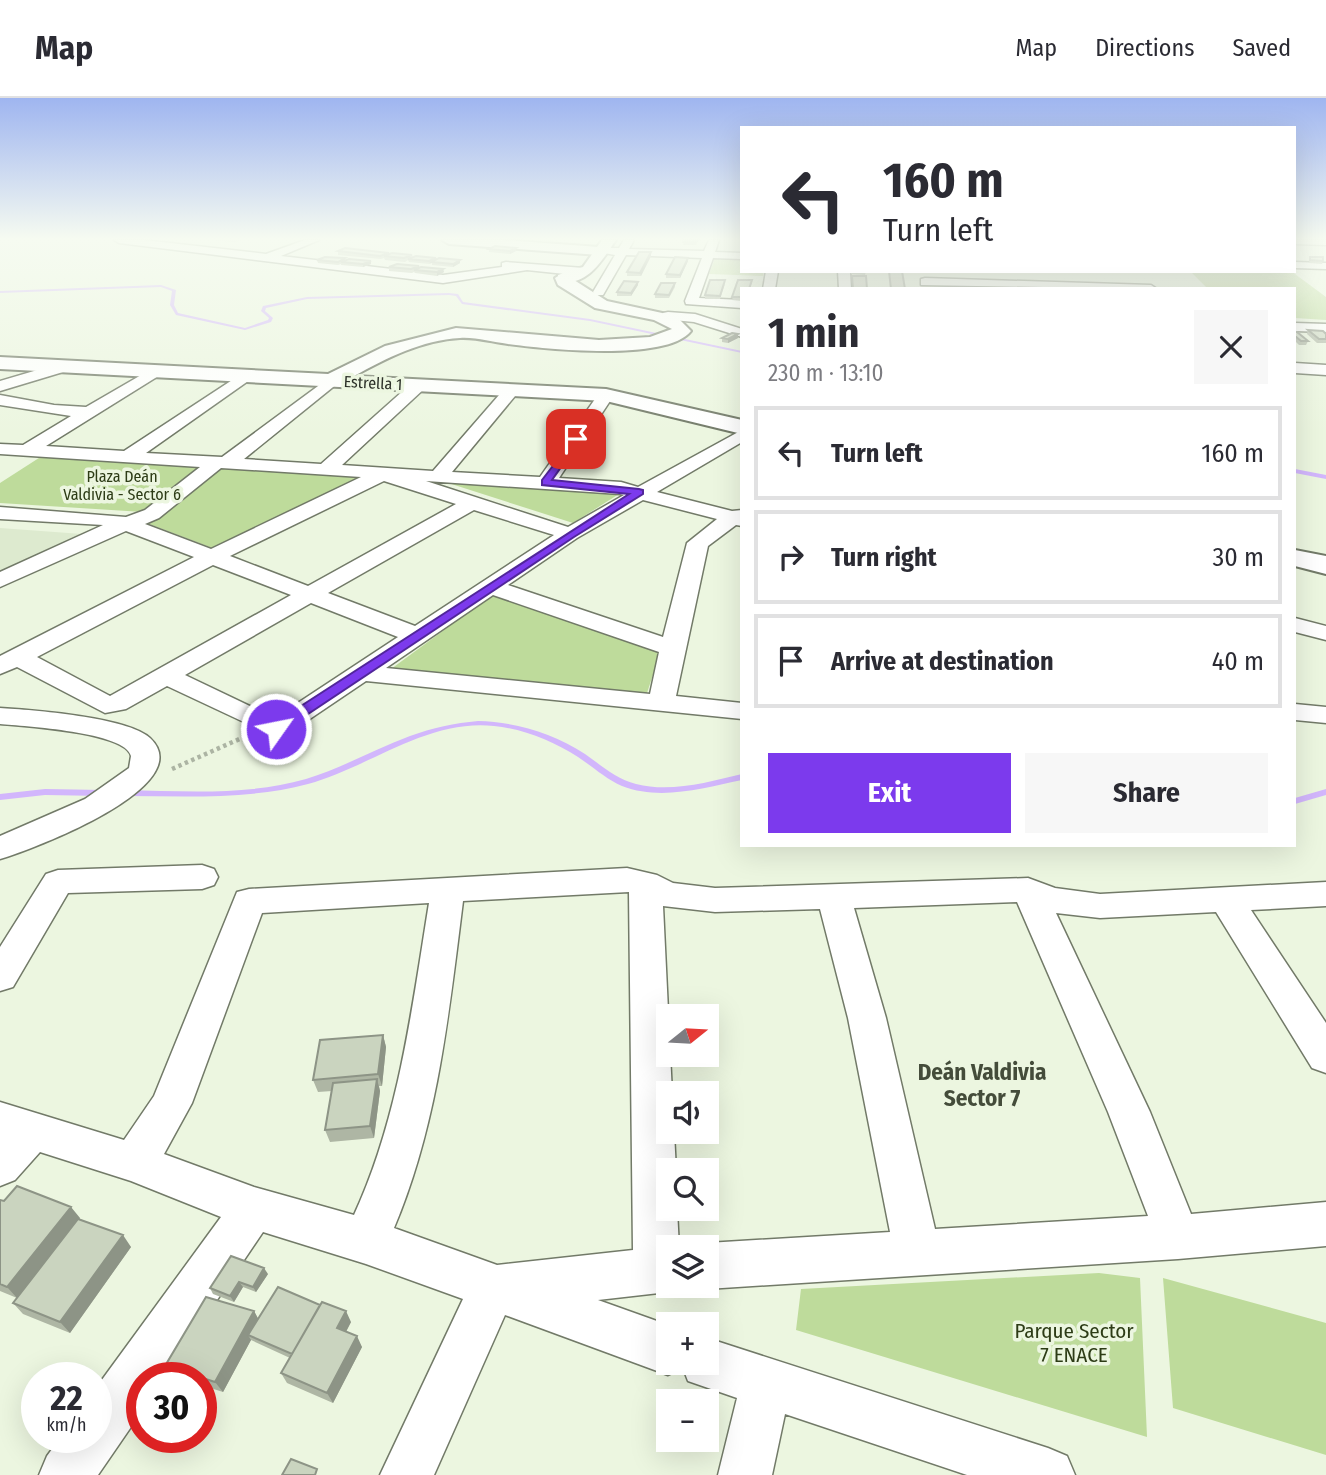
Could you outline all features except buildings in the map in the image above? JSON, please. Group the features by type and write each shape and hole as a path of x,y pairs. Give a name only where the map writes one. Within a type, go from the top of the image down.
{"street":[{"path":"601,304 656,316 695,318 740,332"},
{"path":"0,580 104,532 152,514 333,380 369,358 419,341 456,333 601,345 641,342 681,333 678,324 656,316"},
{"path":"1296,327 1326,328"},
{"name":"Estrella 1","path":"0,363 606,395 740,427"},
{"path":"0,386 68,366"},
{"path":"1296,368 1326,370"},
{"path":"0,467 155,372"},
{"path":"128,457 246,376"},
{"path":"325,470 419,385"},
{"path":"439,475 512,390"},
{"path":"546,483 606,395"},
{"path":"0,400 42,408 91,412"},
{"path":"167,676 276,729 570,534 740,436"},
{"path":"0,449 546,483 639,492 739,518"},
{"path":"9,661 213,556 383,474 570,534"},
{"path":"9,661 105,705 117,704 307,594 472,503"},
{"path":"0,513 117,520 418,636"},
{"path":"662,702 671,648 698,543 739,518"},
{"path":"1296,558 1326,565"},
{"path":"490,587 671,648"},
{"path":"1296,625 1325,635"},
{"path":"362,673 740,710"},
{"path":"1296,712 1326,715"},
{"path":"0,716 106,732 135,740 146,753 141,773 118,793 0,848"},
{"path":"0,977 58,882 202,877"},
{"path":"132,1162 159,1128 172,1103 249,901 627,880 645,883 667,895 715,900 1028,890 1050,900 1100,906 1326,894"},
{"path":"645,883 661,1235"},
{"path":"366,1241 386,1200 395,1172 426,1033 448,890"},
{"path":"1028,890 1129,1112 1178,1237"},
{"path":"833,895 867,1017 917,1253"},
{"path":"1226,900 1326,1056"},
{"path":"0,1166 15,1126 132,1162 254,1208 366,1241 492,1289 656,1346"},
{"path":"112,1409 254,1208"},
{"path":"719,1265 1178,1237 1326,1224"},
{"path":"492,1289 656,1270"},
{"path":"407,1475 492,1289"},
{"path":"719,1368 1048,1475"},
{"path":"745,1475 765,1384"},
{"path":"66,1475 82,1453"}],"path":[{"path":"158,771 204,757 246,735"}],"shaded area":[{"path":"0,528 82,534 0,573"}],"green space":[{"path":"1296,304 1326,304 1326,320 1296,318"},
{"name":"Plaza Deán Valdivia - Sector 6","path":"42,456 202,465 143,512 0,503 0,483"},
{"path":"224,466 365,477 215,549 144,522 164,512"},
{"path":"442,481 619,494 573,523"},
{"path":"493,594 660,653 647,693 391,669"},
{"name":"Parque Sector 7 ENACE","path":"1099,1273 1140,1278 1147,1437 796,1330 801,1289"},
{"path":"1163,1278 1326,1323 1326,1455 1173,1408"}],"waterway":[{"path":"172,304 177,314 245,329 270,321 271,318 263,311 264,307 277,304"},
{"path":"469,304 590,320 740,352"},
{"path":"1296,471 1326,477"},
{"path":"124,793 217,794 287,787 330,773 412,738 433,731 478,723 505,725 545,737 582,756 619,781 645,789 673,790 740,777"},
{"path":"0,797 45,792 103,793"},
{"path":"1296,801 1326,792"}],"district":[{"name":"Deán Valdivia Sector 7","path":"982,1085"}],"route":[{"path":"276,729 570,534 639,492 621,488 546,483 576,439"}]}
